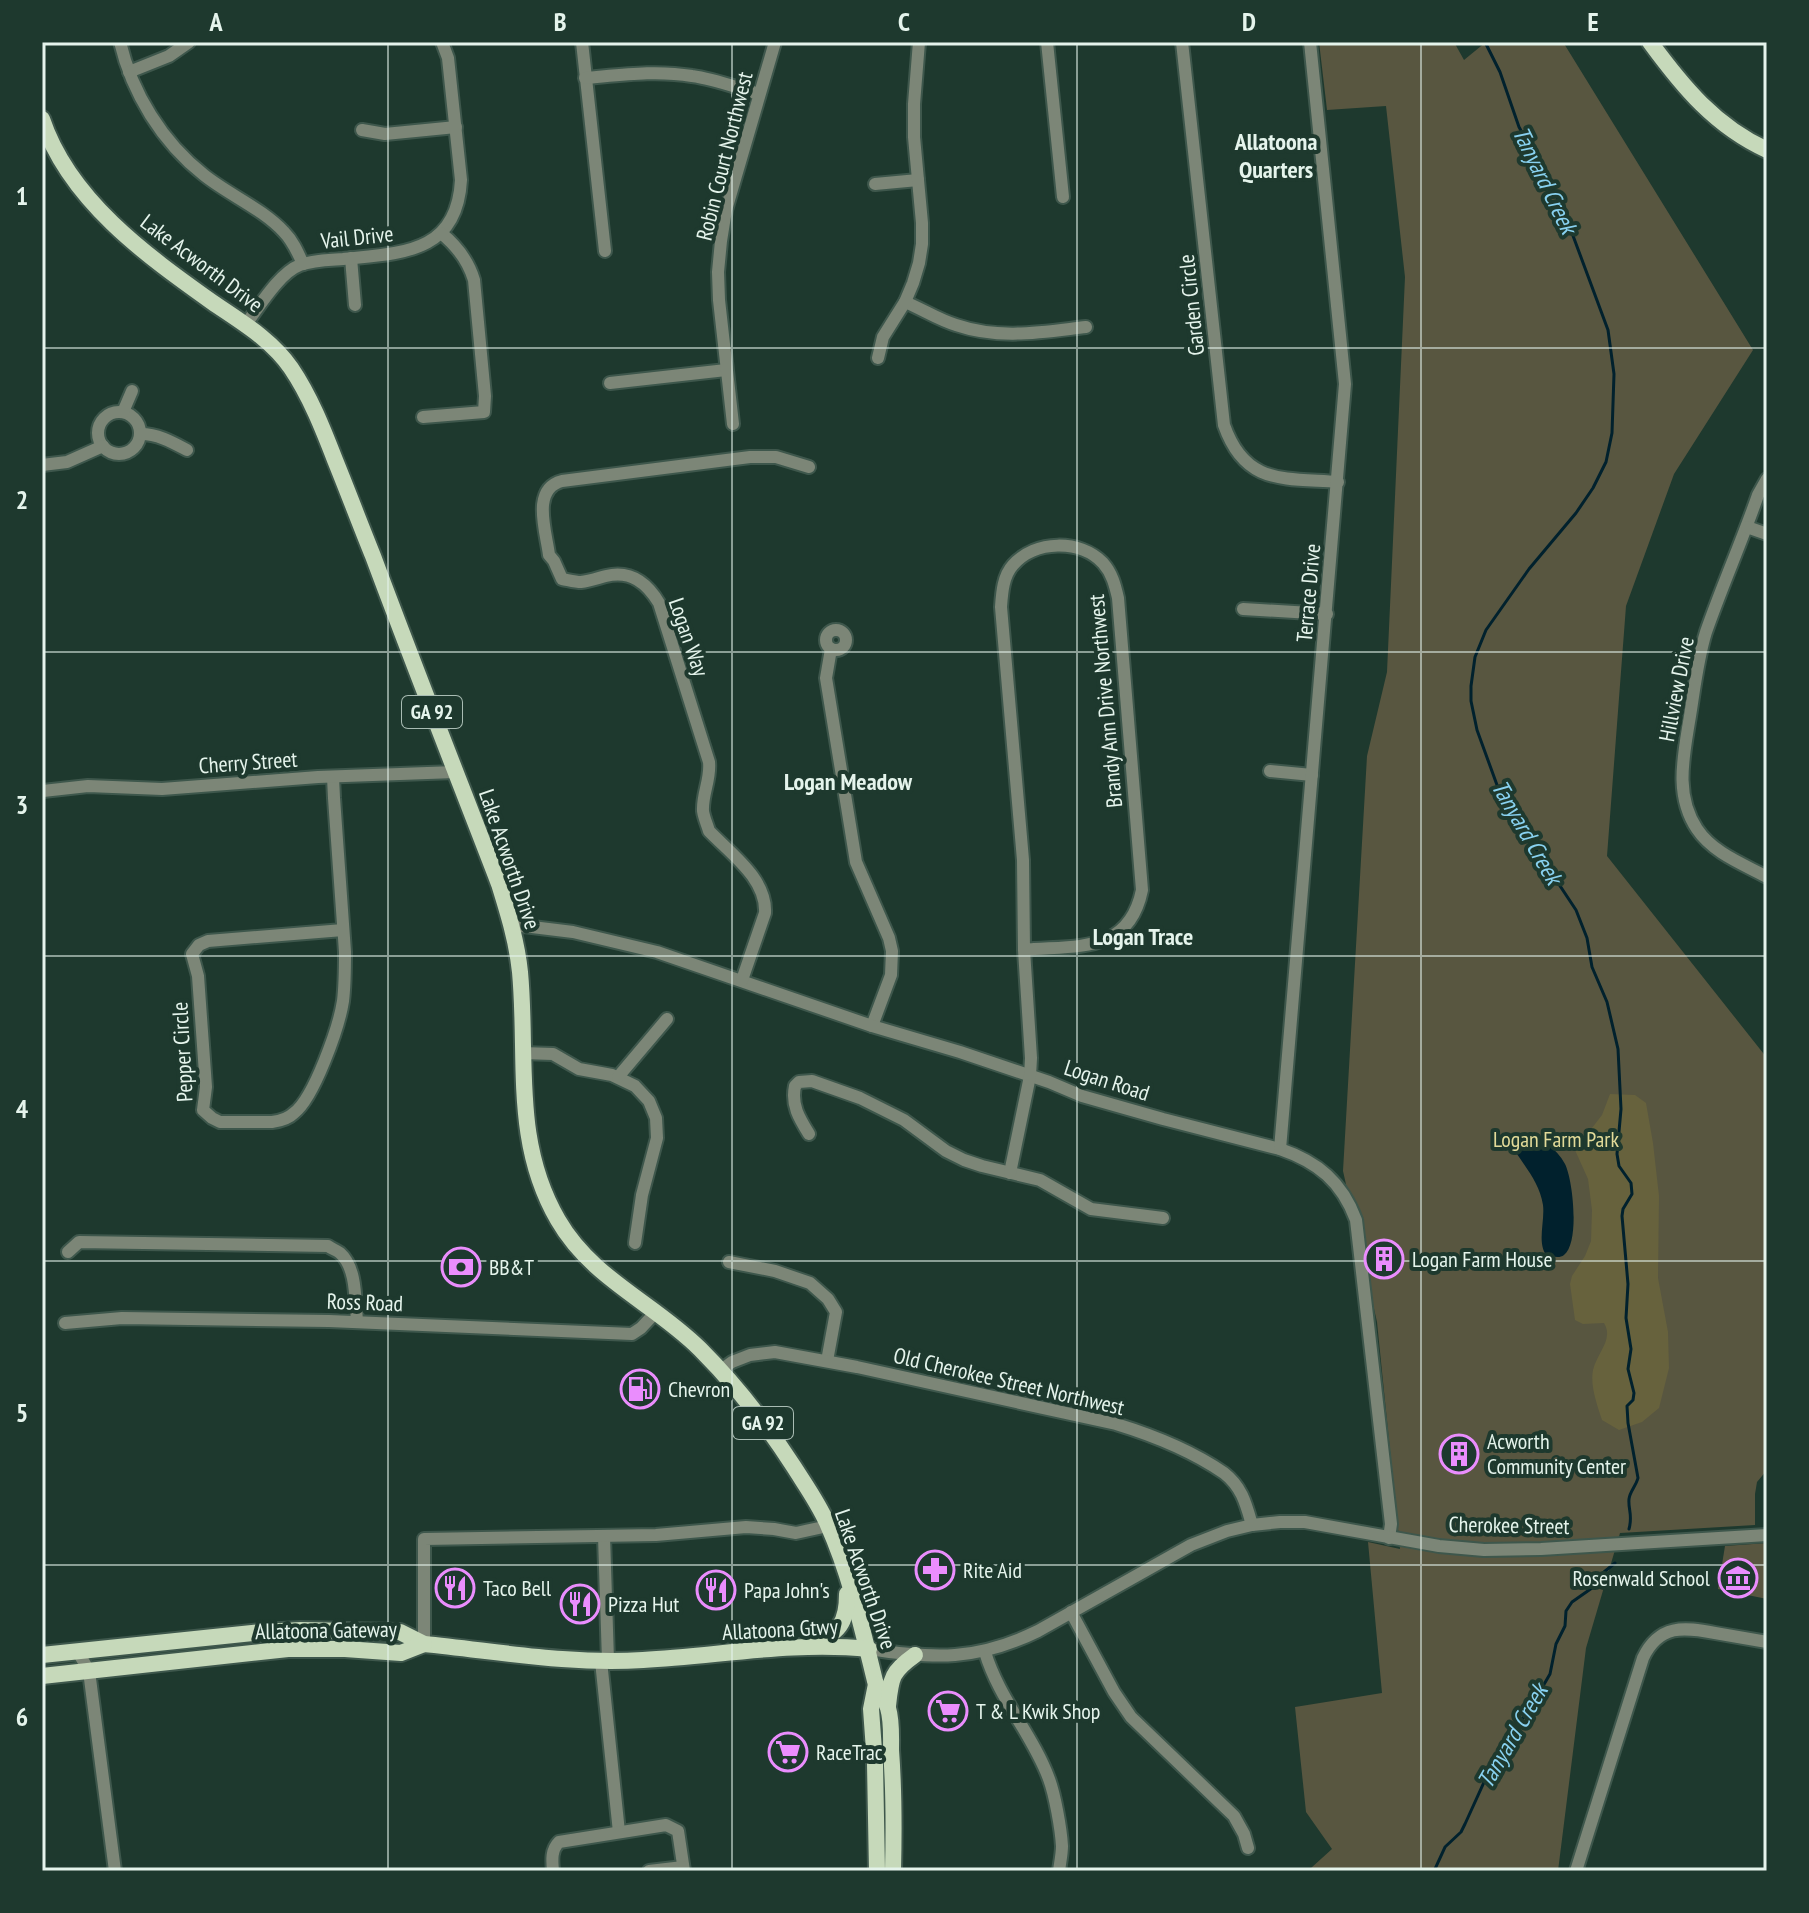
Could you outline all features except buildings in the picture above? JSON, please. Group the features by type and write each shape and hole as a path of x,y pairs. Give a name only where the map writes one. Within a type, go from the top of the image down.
{"main road":[{"path":"1650,42 1708,112 1767,150"},
{"name":"Lake Acworth Drive","path":"42,119 63,163 105,216 171,273 261,335 284,359 312,405 357,515 513,927 520,974 525,1122 542,1186 557,1219 576,1248 618,1286 692,1341 721,1370 778,1443 816,1500 847,1580 869,1649 876,1684 888,1708 893,1785 893,1871"},
{"path":"799,1647 820,1640 842,1624 846,1617 847,1580"},
{"name":"Allatoona Gateway","path":"78,1652 262,1632 337,1630 400,1632 424,1644"},
{"name":"Allatoona Gateway","path":"42,1676 288,1649 401,1653 424,1644"},
{"name":"Allatoona Gtwy","path":"424,1644 604,1661 799,1647 869,1649"},
{"path":"42,1655 78,1652"},
{"path":"888,1708 895,1672 915,1655"},
{"name":"Lake Acworth Drive","path":"876,1684 871,1709 877,1871"}],"street":[{"path":"120,42 143,102 180,152 204,175 284,231 303,264"},
{"path":"129,72 169,56 189,42"},
{"path":"423,417 484,412 474,280 462,254 441,233 456,209 461,180 448,58 442,42"},
{"path":"582,42 605,251"},
{"name":"Robin Court Northwest","path":"733,424 719,300 721,241 726,210 775,42"},
{"path":"878,358 883,337 905,302 919,263 922,244 914,104 919,42"},
{"path":"1047,42 1063,197"},
{"name":"Garden Circle","path":"1182,42 1224,425 1228,437 1242,459 1264,474 1338,482"},
{"name":"Terrace Drive","path":"1280,1149 1345,384 1310,42"},
{"path":"585,78 639,73 690,75 759,94"},
{"path":"362,130 385,134 456,127"},
{"path":"875,184 918,180"},
{"name":"Vail Drive","path":"246,324 290,270 315,261 408,251 441,233"},
{"path":"351,258 355,305"},
{"path":"905,302 957,325 987,333 1025,334 1086,327"},
{"path":"610,383 726,370"},
{"path":"123,412 132,391"},
{"path":"114,412 123,412 137,421 141,434 137,446 122,455 107,451 98,434 103,419 114,412"},
{"path":"141,434 151,434 187,450"},
{"path":"42,465 67,462 103,446"},
{"name":"Logan Way","path":"742,980 766,902 757,881 709,831 706,823 703,806 709,780 709,762 659,603 652,590 642,581 629,576 617,574 578,582 562,579 549,555 544,493 562,481 750,457 776,457 809,467"},
{"name":"Hillview Drive","path":"1767,479 1758,495 1707,632 1683,756 1682,783 1690,817 1704,838 1723,853 1767,877"},
{"path":"1747,527 1767,534"},
{"name":"Brandy Ann Drive Northwest","path":"1010,1173 1030,1076 1030,1041 1024,950 1023,860 1001,607 1006,578 1012,566 1038,549 1052,545 1072,546 1103,563 1114,582 1118,598 1142,890 1131,920 1110,939 1024,950"},
{"path":"1243,609 1327,614"},
{"path":"831,649 826,678 854,850 892,951 891,975 872,1026"},
{"path":"1270,771 1312,775"},
{"name":"Cherry Street","path":"43,791 88,786 162,789 455,772"},
{"name":"Pepper Circle","path":"333,777 343,930 345,982 341,1014 329,1048 303,1105 288,1117 272,1122 220,1122 212,1118 203,1110 205,1071 198,976 192,954 199,945 208,941 343,930"},
{"name":"Logan Road","path":"513,927 561,931 657,952 872,1026 960,1052 1082,1096 1280,1149 1305,1160 1334,1180 1349,1200 1356,1220 1391,1524 1389,1538"},
{"path":"618,1077 667,1019"},
{"path":"522,1053 553,1054 579,1069 618,1077 635,1086 649,1101 656,1118 657,1138 642,1195 635,1243"},
{"path":"809,1134 796,1114 793,1101 795,1086 805,1081 823,1084 887,1110 964,1160 1040,1180 1091,1209 1163,1218"},
{"path":"68,1252 79,1242 328,1246 340,1253 350,1269 357,1321"},
{"path":"729,1262 775,1271 810,1283 828,1299 836,1312 827,1361"},
{"name":"Ross Road","path":"65,1323 122,1318 357,1321 632,1334 655,1313"},
{"name":"Old Cherokee Street Northwest","path":"721,1370 732,1362 775,1352 1116,1424 1201,1460 1231,1479 1241,1491 1252,1525"},
{"name":"Cherokee Street","path":"1252,1525 1305,1522 1450,1547 1509,1551 1767,1535"},
{"name":"Allatoona Gtwy","path":"869,1649 942,1657 985,1652 1026,1637 1191,1545 1252,1525"},
{"path":"424,1644 424,1539 656,1535 746,1527 796,1533 828,1526"},
{"path":"604,1536 604,1661 619,1832"},
{"path":"1071,1612 1131,1717 1234,1816 1248,1848"},
{"path":"1576,1871 1643,1658 1650,1646 1666,1633 1688,1628 1767,1642"},
{"path":"78,1652 89,1671 115,1871"},
{"path":"985,1652 1004,1699 1037,1753 1049,1780 1062,1847 1059,1871"},
{"path":"553,1871 554,1847 565,1840 666,1825 678,1831 683,1869 649,1871"}],"green space":[{"name":"Logan Farm Park","path":"1319,42 1454,42 1464,60 1486,42 1563,42 1753,350 1674,474 1626,606 1607,856 1767,1058 1767,1470 1757,1482 1755,1525 1620,1533 1586,1648 1558,1871 1311,1871 1332,1849 1306,1812 1295,1707 1382,1693 1368,1542 1400,1549 1377,1322 1343,1171 1367,756 1387,672 1405,277 1386,106 1327,110"},
{"path":"1767,1543 1767,1599 1718,1589 1725,1546"}],"shaded area":[{"path":"1610,1094 1635,1095 1646,1103 1659,1196 1658,1278 1668,1332 1669,1368 1659,1408 1642,1422 1619,1430 1602,1420 1593,1389 1593,1370 1606,1340 1607,1329 1604,1323 1583,1324 1575,1320 1570,1284 1591,1241 1592,1210 1588,1179 1575,1150 1602,1115"}],"water":[{"path":"1520,1133 1552,1148 1568,1172 1573,1225 1569,1248 1562,1256 1546,1255 1543,1250 1541,1196 1510,1143 1512,1136"}],"waterway":[{"name":"Tanyard Creek","path":"1485,42 1500,72 1519,127 1555,192 1572,233 1608,330 1614,374 1612,433 1606,462 1576,513 1529,569 1486,630 1475,657 1471,701 1477,730 1497,785 1576,910 1587,938 1592,967 1607,1002 1618,1049 1621,1109 1617,1154 1619,1166 1631,1183 1632,1194 1622,1216 1628,1284 1626,1318 1631,1349 1628,1369 1634,1393 1633,1400 1627,1406 1628,1423 1638,1478 1629,1499 1629,1529"},
{"name":"Tanyard Creek","path":"1434,1871 1445,1847 1461,1832 1495,1758 1528,1712 1550,1674 1556,1644 1565,1626 1566,1611 1615,1563"}],"place":[{"name":"Logan Farm House","path":"1384,1259"},
{"name":"BB&T","path":"461,1267"},
{"name":"Chevron","path":"640,1389"},
{"name":"Acworth Community Center","path":"1459,1454"},
{"name":"Rite Aid","path":"935,1570"},
{"name":"Rosenwald School","path":"1738,1578"},
{"name":"Taco Bell","path":"455,1588"},
{"name":"Papa John's","path":"716,1590"},
{"name":"Pizza Hut","path":"580,1604"},
{"name":"T & L Kwik Shop","path":"948,1711"},
{"name":"RaceTrac","path":"788,1752"}],"district":[{"name":"Allatoona Quarters","path":"1276,155"},
{"name":"Logan Meadow","path":"848,781"},
{"name":"Logan Trace","path":"1143,936"}]}
